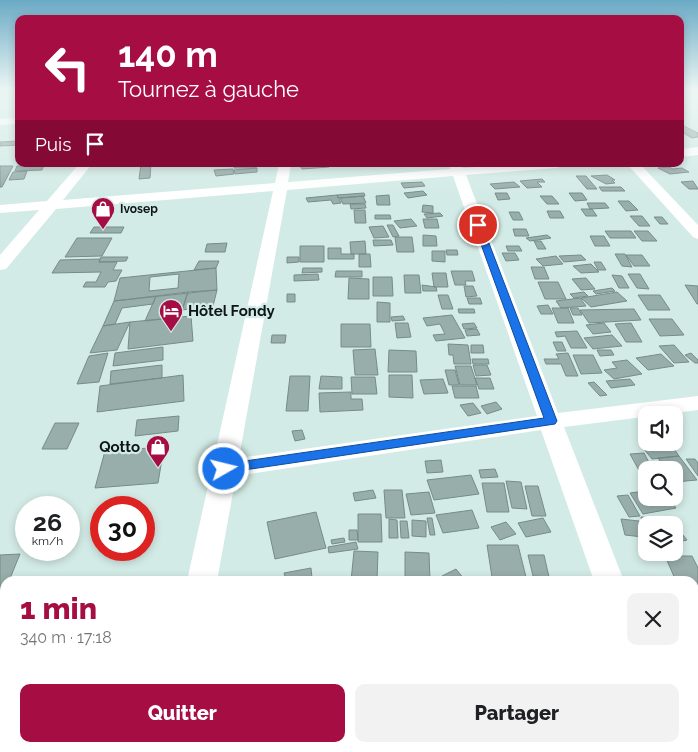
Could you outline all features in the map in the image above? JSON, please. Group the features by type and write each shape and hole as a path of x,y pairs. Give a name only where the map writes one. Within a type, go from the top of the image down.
{"street":[{"path":"684,153 698,152"},
{"path":"0,265 49,205 83,167"},
{"path":"203,576 285,167"},
{"path":"0,210 482,167"},
{"path":"637,167 698,234"},
{"path":"457,168 607,576"},
{"path":"224,469 551,421 698,403"}],"building":[{"path":"684,126 698,133 698,137 692,138 684,133"},
{"path":"15,141 15,145 0,146 0,142"},
{"path":"0,166 13,166 2,187 0,187"},
{"path":"17,167 43,167 42,170 15,171"},
{"path":"141,167 151,167 150,178 139,179"},
{"path":"234,167 256,167 256,168"},
{"path":"301,167 329,167 302,169"},
{"path":"669,167 673,169 682,168 689,172 670,174 658,168"},
{"path":"257,168 257,172 235,174 234,170"},
{"path":"233,169 234,174 216,176 214,170"},
{"path":"27,171 24,179 9,180 13,172"},
{"path":"607,175 615,180 612,180 615,183 606,184 591,176"},
{"path":"576,176 586,176 597,189 587,189"},
{"path":"542,179 545,182 537,182 542,187 527,188 520,181"},
{"path":"693,181 698,189 689,189 681,182"},
{"path":"422,182 425,186 404,188 401,183"},
{"path":"514,182 520,187 495,189 490,184"},
{"path":"599,187 621,187 625,191 602,191"},
{"path":"423,191 427,195 408,198 404,193"},
{"path":"364,193 365,196 338,198 337,195"},
{"path":"495,193 507,193 510,199 498,200"},
{"path":"569,193 582,193 587,200 575,201"},
{"path":"337,195 341,203 333,204 331,200 308,202 306,198"},
{"path":"389,195 390,205 377,205 376,196"},
{"path":"363,196 366,203 343,204 340,198"},
{"path":"540,196 552,196 559,204 547,204"},
{"path":"618,201 629,201 638,210 626,211"},
{"path":"587,203 605,203 609,208 590,209"},
{"path":"350,204 365,204 366,208 351,209"},
{"path":"423,205 433,206 433,213 422,212"},
{"path":"581,209 592,209 597,216 586,216"},
{"path":"354,210 365,210 366,223 355,223"},
{"path":"547,211 560,211 564,218 550,218"},
{"path":"509,212 519,212 523,220 513,220"},
{"path":"440,213 443,216 427,218 424,214"},
{"path":"375,215 390,215 391,219 375,219"},
{"path":"630,216 642,216 650,226 639,226"},
{"path":"654,217 662,217 668,224 660,224"},
{"path":"411,219 417,226 400,228 394,221"},
{"path":"423,219 437,219 439,228 425,228"},
{"path":"387,225 393,225 399,236 393,237"},
{"path":"383,226 389,237 374,238 369,227"},
{"path":"94,227 124,227 121,233 90,233"},
{"path":"513,229 526,229 529,236 515,236"},
{"path":"605,231 631,231 636,238 610,238"},
{"path":"634,231 648,231 657,241 642,241"},
{"path":"423,235 436,236 437,246 423,246"},
{"path":"547,235 551,238 530,241 526,238"},
{"path":"590,236 604,236 610,246 595,246"},
{"path":"395,237 412,237 414,252 397,252"},
{"path":"77,238 112,238 102,256 65,257"},
{"path":"373,240 391,240 393,245 374,246"},
{"path":"365,241 366,254 351,254 350,242"},
{"path":"534,241 541,241 546,249 538,249"},
{"path":"227,243 225,252 205,252 207,244"},
{"path":"300,246 324,246 324,262 300,262"},
{"path":"506,246 519,246 522,251 508,251"},
{"path":"328,248 341,248 341,254 354,254 354,259 328,259"},
{"path":"446,250 457,250 458,255 447,255"},
{"path":"432,251 445,251 445,262 432,261"},
{"path":"502,253 515,253 519,260 506,261"},
{"path":"359,254 370,254 371,267 359,267"},
{"path":"615,254 625,254 632,267 622,266"},
{"path":"581,255 586,260 564,262 559,256"},
{"path":"626,255 642,255 650,266 634,266"},
{"path":"556,256 563,264 543,266 536,259"},
{"path":"101,257 128,257 126,261 99,262"},
{"path":"287,257 299,257 299,262 287,263"},
{"path":"100,259 99,262 117,262 113,270 122,270 116,281 108,282 105,287 83,287 86,282 96,282 101,272 52,273 60,260"},
{"path":"199,261 219,261 216,268 194,270"},
{"path":"594,262 601,262 606,270 598,270"},
{"path":"591,264 599,272 581,273 573,266"},
{"path":"531,267 544,267 549,279 535,279"},
{"path":"216,268 217,290 114,301 120,278","holes":["179,274 178,288 149,291 150,277"]},
{"path":"303,268 322,268 322,272 302,273"},
{"path":"336,271 362,271 362,277 335,277"},
{"path":"451,271 472,271 475,281 465,281 466,285 455,285"},
{"path":"432,273 446,273 448,287 434,287"},
{"path":"318,274 319,280 294,281 294,275"},
{"path":"628,274 640,274 649,289 637,288"},
{"path":"404,275 419,275 421,293 405,293"},
{"path":"612,275 622,276 629,288 619,288"},
{"path":"373,277 392,277 393,296 373,296"},
{"path":"349,278 369,279 369,299 348,299"},
{"path":"586,278 595,289 581,290 572,279"},
{"path":"538,282 558,282 566,299 545,299"},
{"path":"422,285 436,287 437,291 423,291"},
{"path":"685,285 698,286 698,304 697,304"},
{"path":"464,286 473,286 477,296 466,297"},
{"path":"612,288 615,291 596,294 593,291"},
{"path":"217,290 213,306 182,310 188,292"},
{"path":"188,292 180,317 145,321 156,296"},
{"path":"584,292 588,296 574,298 570,294"},
{"path":"617,292 627,301 591,307 581,298"},
{"path":"287,294 295,294 295,302 287,302"},
{"path":"438,295 448,295 453,309 442,309"},
{"path":"638,295 660,295 670,310 648,310"},
{"path":"156,296 153,304 122,308 115,324 103,326 114,301"},
{"path":"467,298 480,298 482,304 469,304"},
{"path":"580,298 586,306 561,308 556,301"},
{"path":"377,302 390,303 390,322 377,322"},
{"path":"548,305 553,314 541,314 537,306"},
{"path":"552,308 568,308 574,323 558,323"},
{"path":"570,308 578,308 582,315 573,315"},
{"path":"458,309 474,309 475,313 459,313"},
{"path":"634,309 641,320 589,323 580,310"},
{"path":"452,315 465,338 436,341 433,335 445,334 440,324 427,326 423,318"},
{"path":"191,316 193,341 128,349 130,322"},
{"path":"403,316 405,320 392,321 391,317"},
{"path":"649,319 672,319 684,335 660,336"},
{"path":"130,322 117,350 90,353 103,326"},
{"path":"395,323 408,323 411,337 397,338"},
{"path":"474,323 477,328 464,329 462,324"},
{"path":"604,323 611,332 593,334 586,325"},
{"path":"631,323 642,342 626,342 615,324"},
{"path":"341,324 370,324 371,347 341,347"},
{"path":"477,329 480,335 467,336 465,330"},
{"path":"577,331 587,348 571,348 565,336 557,337 555,332"},
{"path":"272,335 286,335 285,343 271,343"},
{"path":"612,335 622,346 593,349 584,338"},
{"path":"553,342 562,342 566,351 557,351"},
{"path":"448,344 468,345 471,364 454,364 453,355 449,355"},
{"path":"471,345 483,345 484,353 471,353"},
{"path":"674,345 689,362 674,363 659,346"},
{"path":"163,347 163,360 113,366 115,353"},
{"path":"375,349 378,375 355,375 353,350"},
{"path":"389,350 416,351 417,372 388,372"},
{"path":"597,350 611,350 614,355 600,356"},
{"path":"108,353 99,382 77,384 89,356"},
{"path":"568,353 578,376 566,376 561,364 546,364 544,359 559,359 556,354"},
{"path":"691,353 698,360 698,363 695,363 685,355"},
{"path":"661,354 674,366 648,370 636,358"},
{"path":"573,355 593,355 602,373 581,374"},
{"path":"472,359 488,359 489,364 473,364"},
{"path":"627,360 642,374 614,379 604,370 617,368 612,362"},
{"path":"162,365 162,378 110,384 111,371"},
{"path":"473,365 487,365 491,375 476,376"},
{"path":"455,366 471,366 477,385 460,385"},
{"path":"445,370 455,370 459,385 449,385"},
{"path":"183,375 184,401 97,412 100,386"},
{"path":"389,375 412,375 413,398 389,397"},
{"path":"290,376 310,376 308,411 286,411"},
{"path":"321,376 342,377 342,389 319,389"},
{"path":"351,377 375,377 377,394 352,394"},
{"path":"475,378 490,378 494,389 479,389"},
{"path":"443,379 448,393 424,394 420,380"},
{"path":"630,379 635,385 611,388 606,381"},
{"path":"594,382 607,395 600,396 588,383"},
{"path":"452,386 476,386 479,398 455,398"},
{"path":"351,392 351,399 362,399 363,410 320,412 319,393"},
{"path":"496,402 502,409 487,414 481,406"},
{"path":"473,403 481,413 468,416 460,405"},
{"path":"179,416 178,431 135,436 137,420"},
{"path":"55,423 79,423 67,449 42,449"},
{"path":"302,430 305,439 295,441 292,431"},
{"path":"164,447 158,483 95,488 105,451"},
{"path":"646,451 676,451 679,456 652,459"},
{"path":"644,453 648,461 638,461 638,468 630,454"},
{"path":"679,456 683,461 660,461 658,458"},
{"path":"686,459 695,459 698,463 698,476"},
{"path":"441,460 443,472 427,473 425,461"},
{"path":"683,461 697,480 683,481"},
{"path":"495,469 498,477 481,478 479,470"},
{"path":"471,475 479,494 434,500 427,480"},
{"path":"506,481 521,482 527,509 512,508"},
{"path":"482,483 504,483 509,512 487,512"},
{"path":"525,486 538,486 546,516 532,516"},
{"path":"373,490 376,498 355,501 353,493"},
{"path":"384,490 402,490 405,518 386,518"},
{"path":"429,492 435,513 411,515 406,494"},
{"path":"638,492 638,506 630,493"},
{"path":"628,495 640,516 629,517 617,496"},
{"path":"638,506 675,506 676,508 643,514"},
{"path":"472,510 479,528 443,533 436,515"},
{"path":"316,512 326,548 275,559 267,522"},
{"path":"358,514 381,514 382,542 358,542"},
{"path":"427,518 432,518 435,535 430,535"},
{"path":"543,518 551,532 526,537 518,523"},
{"path":"389,519 397,520 398,538 389,538"},
{"path":"621,519 638,521 638,536 625,535"},
{"path":"412,520 426,521 426,537 412,536"},
{"path":"400,521 407,521 409,538 401,538"},
{"path":"506,522 516,534 500,540 491,527"},
{"path":"349,530 357,530 358,540 349,540"},
{"path":"344,538 345,542 332,544 331,540"},
{"path":"356,542 358,549 329,553 328,547"},
{"path":"487,545 518,545 526,576 492,576"},
{"path":"354,551 378,552 377,576 352,576"},
{"path":"405,552 429,553 430,576 405,576"},
{"path":"15,554 15,561 17,561 11,576 0,576 0,555"},
{"path":"528,555 544,555 549,576 533,576"},
{"path":"683,556 692,556 698,568 698,576 674,576 667,561 683,561"},
{"path":"311,568 312,576 285,576 284,573"},
{"path":"456,569 462,576 442,576"}],"place":[{"name":"Ivosep","path":"103,230"},
{"name":"Hôtel Fondy","path":"171,332"},
{"name":"Qotto","path":"158,468"}],"route":[{"path":"224,469 551,421 478,225"}]}
